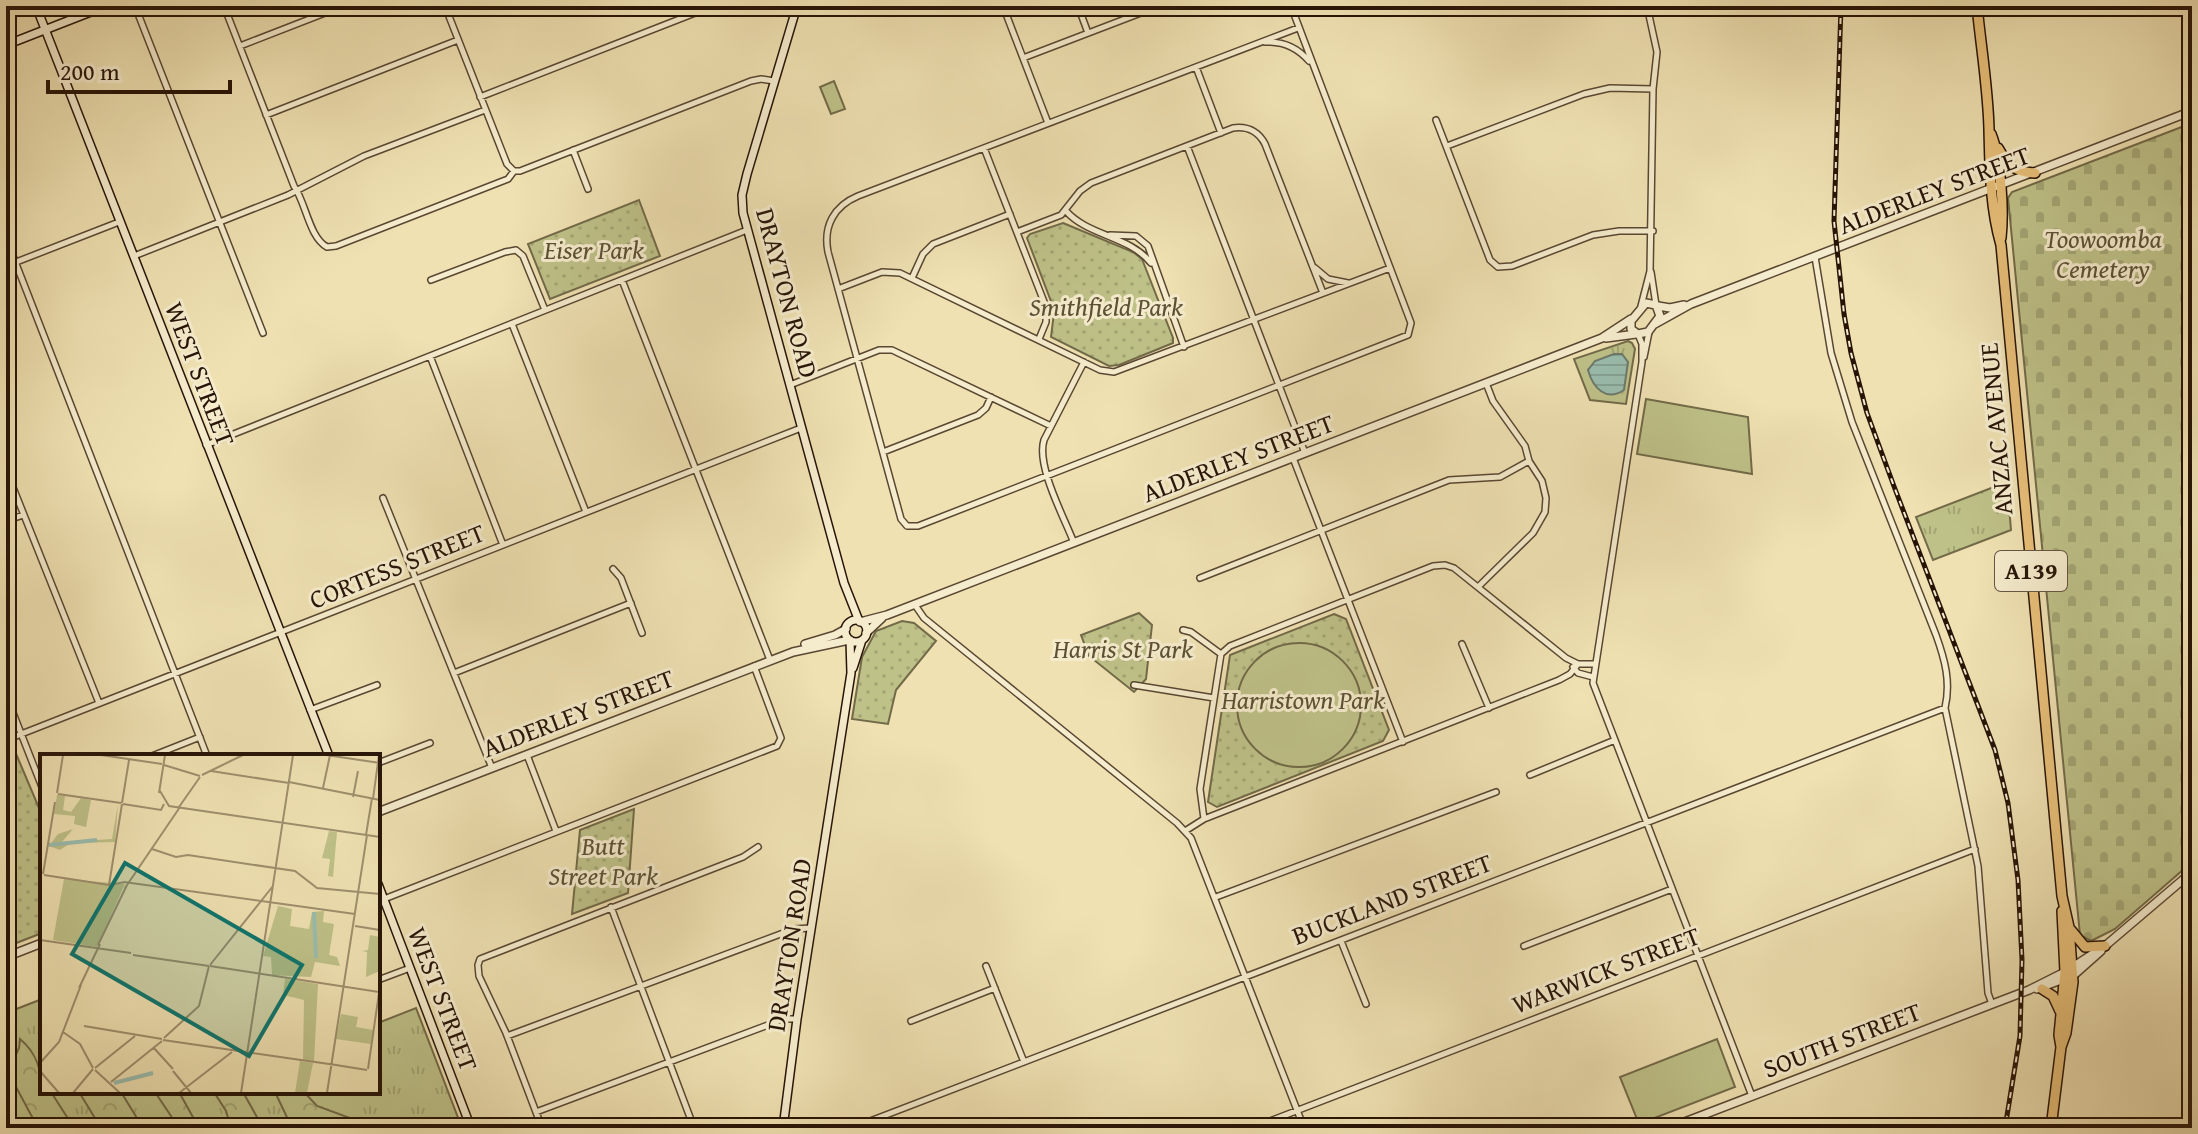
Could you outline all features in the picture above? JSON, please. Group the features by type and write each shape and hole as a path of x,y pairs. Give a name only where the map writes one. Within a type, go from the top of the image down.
{"highway":[{"name":"ANZAC AVENUE","path":"1977,6 1995,188 2003,224 2001,245 2062,896 2069,927 2066,1033 2061,1047 2051,1128"},
{"name":"ANZAC AVENUE","path":"1989,131 1994,141 1995,188"},
{"path":"1994,141 2010,167 2035,173"},
{"name":"ANZAC AVENUE","path":"2061,1047 2061,1015 2069,973 2061,923 2062,896"},
{"path":"2069,927 2085,947 2105,946"},
{"path":"2042,989 2053,996 2061,1015"}],"street":[{"name":"WEST STREET","path":"36,6 328,754"},
{"path":"6,45 106,6"},
{"path":"135,6 263,333"},
{"path":"224,6 297,191 319,241 324,245 336,246 508,179 514,171"},
{"path":"240,46 343,6"},
{"path":"445,6 507,164 514,171 751,81 774,81"},
{"path":"480,97 713,6"},
{"name":"DRAYTON ROAD","path":"797,6 742,195 747,230 846,592 859,621 866,627 851,673"},
{"path":"1003,6 1048,123"},
{"path":"1078,6 1088,33"},
{"path":"1291,6 1411,323 1411,332 1404,339 909,527 901,519 827,246 830,223 839,208 853,198 1298,28"},
{"path":"1641,306 1650,271 1653,231 1653,89 1657,52 1647,6"},
{"path":"1023,58 1155,7"},
{"path":"266,115 458,40"},
{"path":"1257,43 1287,44 1303,54 1311,65"},
{"path":"1196,67 1221,133"},
{"path":"1447,146 1584,94 1610,88 1653,89"},
{"path":"133,257 297,191 353,161 485,110"},
{"name":"ALDERLEY STREET","path":"1655,324 1691,304 2192,111"},
{"path":"1436,120 1490,260 1498,267 1512,266 1593,235 1653,231"},
{"path":"1017,232 1066,211 1080,191 1091,183 1241,127 1261,136 1323,293"},
{"path":"1187,146 1305,453"},
{"path":"984,148 1047,312 1039,339"},
{"path":"573,150 588,189"},
{"path":"1066,211 1077,221 1140,252 1154,267"},
{"path":"912,278 923,254 933,244 1010,214"},
{"path":"6,266 119,222"},
{"path":"206,445 747,230"},
{"path":"1110,235 1140,237 1148,246 1184,347"},
{"path":"6,238 206,754"},
{"path":"431,280 516,250 523,256 545,310"},
{"path":"1815,257 1831,353 1852,422 1945,661 1949,686 1945,708 1975,849 1988,993 1992,1004"},
{"path":"1312,264 1328,279 1351,283"},
{"path":"838,289 882,272 896,272 1084,362 1105,371 1119,372 1390,268"},
{"path":"1650,271 1660,316 1649,331 1642,362 1593,677 1752,1096"},
{"path":"622,280 770,660"},
{"path":"1642,362 1642,346 1631,327 1631,319 1648,302 1657,305"},
{"name":"ALDERLEY STREET","path":"1657,305 1670,308 1691,304"},
{"name":"ALDERLEY STREET","path":"793,652 810,642 835,635 859,621 915,605 1602,338 1631,319"},
{"path":"512,324 586,512"},
{"path":"1637,334 1649,331"},
{"name":"ALDERLEY STREET","path":"1602,338 1637,334"},
{"path":"790,385 879,350 896,351 1051,426"},
{"path":"430,356 503,545"},
{"path":"1074,543 1041,450 1084,362"},
{"path":"1479,586 1533,533 1545,512 1546,498 1542,481 1529,461 1525,446 1493,401 1486,383"},
{"path":"883,452 978,415 984,411 991,397"},
{"name":"CORTESS STREET","path":"6,740 801,428"},
{"path":"1293,458 1403,742"},
{"path":"1200,578 1449,480 1500,477 1529,461"},
{"path":"6,470 99,703"},
{"path":"383,498 492,768"},
{"path":"6,521 23,515"},
{"path":"1204,819 1200,789 1221,654 1230,646 1433,566 1454,568 1576,666 1578,673 1593,677"},
{"path":"613,569 621,578 642,633"},
{"name":"DRAYTON ROAD","path":"783,1128 851,673 852,650 847,626 846,592"},
{"path":"454,673 631,603"},
{"path":"915,605 933,625 1191,838 1304,1128"},
{"name":"ALDERLEY STREET","path":"380,811 770,660 864,637 887,615"},
{"path":"1183,630 1191,632 1221,654"},
{"path":"1462,644 1489,708"},
{"path":"1185,831 1204,819 1559,680 1576,666 1594,664"},
{"path":"384,899 777,746 781,738 754,666"},
{"path":"310,710 377,685"},
{"path":"1134,685 1214,698"},
{"path":"6,695 40,782"},
{"name":"BUCKLAND STREET","path":"852,1128 1945,708"},
{"path":"157,754 200,737"},
{"path":"1530,775 1615,740"},
{"path":"380,762 430,743"},
{"path":"527,755 556,831"},
{"path":"1216,897 1496,792"},
{"path":"542,1128 507,1036 479,976 478,965 485,956 743,857 758,847"},
{"name":"WARWICK STREET","path":"1252,1128 1975,849"},
{"name":"SOUTH STREET","path":"2029,990 2042,989 2069,973 2192,872"},
{"name":"WEST STREET","path":"380,889 385,912 410,968 471,1128"},
{"path":"1524,946 1672,889"},
{"path":"611,907 694,1128"},
{"path":"507,1036 794,929 811,928"},
{"path":"1341,941 1366,1004"},
{"path":"6,957 40,944"},
{"path":"986,966 1024,1062"},
{"path":"380,979 410,968"},
{"name":"SOUTH STREET","path":"1669,1128 2069,973"},
{"path":"911,1021 995,988"},
{"path":"536,1112 784,1019 797,1019"}],"green space":[{"path":"834,81 845,109 831,114 820,87"},
{"name":"Toowoomba Cemetery","path":"2192,123 2192,862 2115,929 2091,941 2080,935 2008,198 2012,192"},
{"name":"Eiser Park","path":"639,200 660,256 550,299 528,244"},
{"name":"Smithfield Park","path":"1063,223 1133,252 1142,259 1173,343 1119,365 1109,366 1051,337 1052,304 1027,238 1030,234"},
{"path":"1628,341 1635,349 1626,404 1590,400 1574,359"},
{"path":"1646,399 1748,417 1752,474 1637,454"},
{"path":"2007,482 2011,530 1933,560 1916,517"},
{"name":"Harris St Park","path":"1139,613 1152,625 1146,679 1134,692 1089,656 1081,635"},
{"name":"Harristown Park","path":"1334,614 1346,619 1389,730 1383,741 1217,807 1208,802 1230,655"},
{"path":"902,621 914,623 936,641 896,690 888,724 852,719 862,657 876,631"},
{"path":"1299,643 1323,648 1343,661 1356,681 1361,705 1356,729 1343,749 1323,762 1299,767 1275,762 1255,749 1242,729 1237,705 1242,681 1255,661 1275,648"},
{"path":"14,749 40,810 40,934 6,947 6,752"},
{"name":"Butt Street Park","path":"634,809 628,893 572,914 580,830"},
{"path":"40,1000 40,1094 380,1094 380,1022 416,1008 462,1128 6,1128 6,1013"},
{"path":"20,1039 31,1050 37,1063 40,1094 52,1094 74,1128 38,1128 8,1072"},
{"path":"1717,1039 1735,1087 1639,1124 1620,1077"},
{"path":"80,1094 122,1094 143,1128 101,1128"},
{"path":"156,1094 180,1094 199,1128 179,1128"},
{"path":"215,1094 244,1094 263,1128 231,1128 226,1111"},
{"path":"276,1094 306,1094 317,1106 377,1128 292,1128"}],"shaded area":[{"path":"1622,354 1628,362 1624,390 1606,394 1593,382 1588,370 1595,361"}],"railway":[{"path":"1841,6 1834,221 1851,353 1867,413 1995,750 2008,803 2018,880 2022,960 2020,1036 2005,1128"}]}
